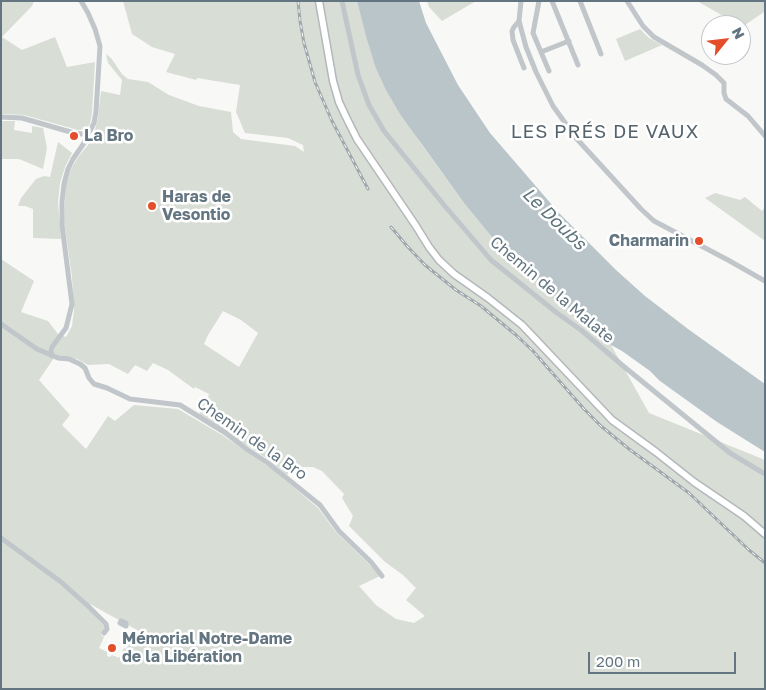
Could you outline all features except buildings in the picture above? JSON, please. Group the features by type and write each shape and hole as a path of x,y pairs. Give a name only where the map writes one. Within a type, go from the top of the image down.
{"main road":[{"path":"319,1 333,81 346,118 357,139 439,260 454,274 522,325 612,420 694,482 731,506 765,534"}],"street":[{"path":"52,356 52,347 66,328 72,304 62,225 64,184 68,169 84,143 87,133 92,128 96,112 100,49 95,29 81,1"},
{"name":"Chemin de la Malate","path":"342,1 358,75 369,105 384,130 491,260 581,330 730,453 765,474"},
{"path":"521,1 519,21 526,47 536,72 556,111 576,138 654,221 765,281"},
{"path":"538,1 533,33 549,71"},
{"path":"552,1 578,65"},
{"path":"580,1 602,54"},
{"path":"627,1 643,26 654,37 716,75 724,83 726,99 748,116 765,136"},
{"path":"519,21 512,31 513,40 524,68"},
{"path":"541,52 569,41"},
{"path":"1,117 22,118 70,133 87,133"},
{"name":"Chemin de la Bro","path":"1,324 37,349 52,356 80,364 85,368 94,384 130,399 180,404 224,432 268,463 320,505 339,531 371,562 382,576"},
{"path":"1,538 38,565 88,606 106,624 104,633"}],"shaded area":[{"path":"1,1 34,1 32,6 2,37 22,50 55,37 67,67 95,62 92,113 90,124 86,129 78,130 24,115 1,114"},
{"path":"123,1 357,1 375,66 419,141 464,203 500,247 611,345 649,413 765,460 765,689 1,689 1,259 34,281 21,312 48,321 58,334 66,337 72,326 74,310 72,277 64,221 66,184 71,169 94,133 101,91 120,95 122,80 108,63 106,54 128,79 148,82 169,95 199,106 231,112 233,132 241,139 295,146 304,152 303,145 288,138 245,133 236,112 240,85 197,78 196,80 166,72 175,54 152,47 132,34","holes":["223,311 241,320 258,333 239,367 204,344","54,358 77,359 88,365 109,364 128,374 135,365 147,371 153,363 168,370 194,389 195,387 209,394 207,402 199,407 200,415 272,462 287,475 293,467 313,467 322,471 344,494 342,498 353,516 349,526 385,562 403,575 416,588 406,600 425,616 414,623 396,619 376,605 359,586 380,576 336,532 318,508 271,468 222,435 178,409 134,405 115,421 108,416 86,449 62,425 70,415 39,380","90,604 146,635 140,646 129,644 126,649 124,648 119,658 112,655 110,657 107,656 107,652 99,648 104,637 101,635 104,626 87,608"]},
{"path":"427,1 476,1 442,21 429,7"},
{"path":"697,1 765,1 765,12 751,21 751,15 722,15"},
{"path":"640,29 649,38 662,45 625,61 616,39"},
{"path":"1,121 15,121 14,130 32,133 32,126 43,128 47,148 43,169 19,159 1,159"},
{"path":"58,142 72,153 60,183 58,203 61,239 33,238 33,209 18,206 21,198 36,179 44,176 50,177"},
{"path":"715,193 740,200 745,197 762,211 765,207 765,241 705,198"}],"water":[{"name":"Le Doubs","path":"357,1 419,1 426,23 458,85 490,133 559,213 645,296 765,384 765,452 717,422 660,381 650,371 611,345 500,247 464,203 400,114 386,90 375,66"}],"railway":[{"path":"298,1 304,43 315,82 332,121 368,189"},
{"path":"391,227 425,265 456,290 481,306 533,351 601,426 689,493 765,563"}],"place":[{"name":"La Bro","path":"74,136"},
{"name":"Haras de Vesontio","path":"152,206"},
{"name":"Charmarin","path":"699,241"},
{"name":"Mémorial Notre-Dame de la Libération","path":"112,648"}],"district":[{"name":"LES PRÉS DE VAUX","path":"605,132"}]}
